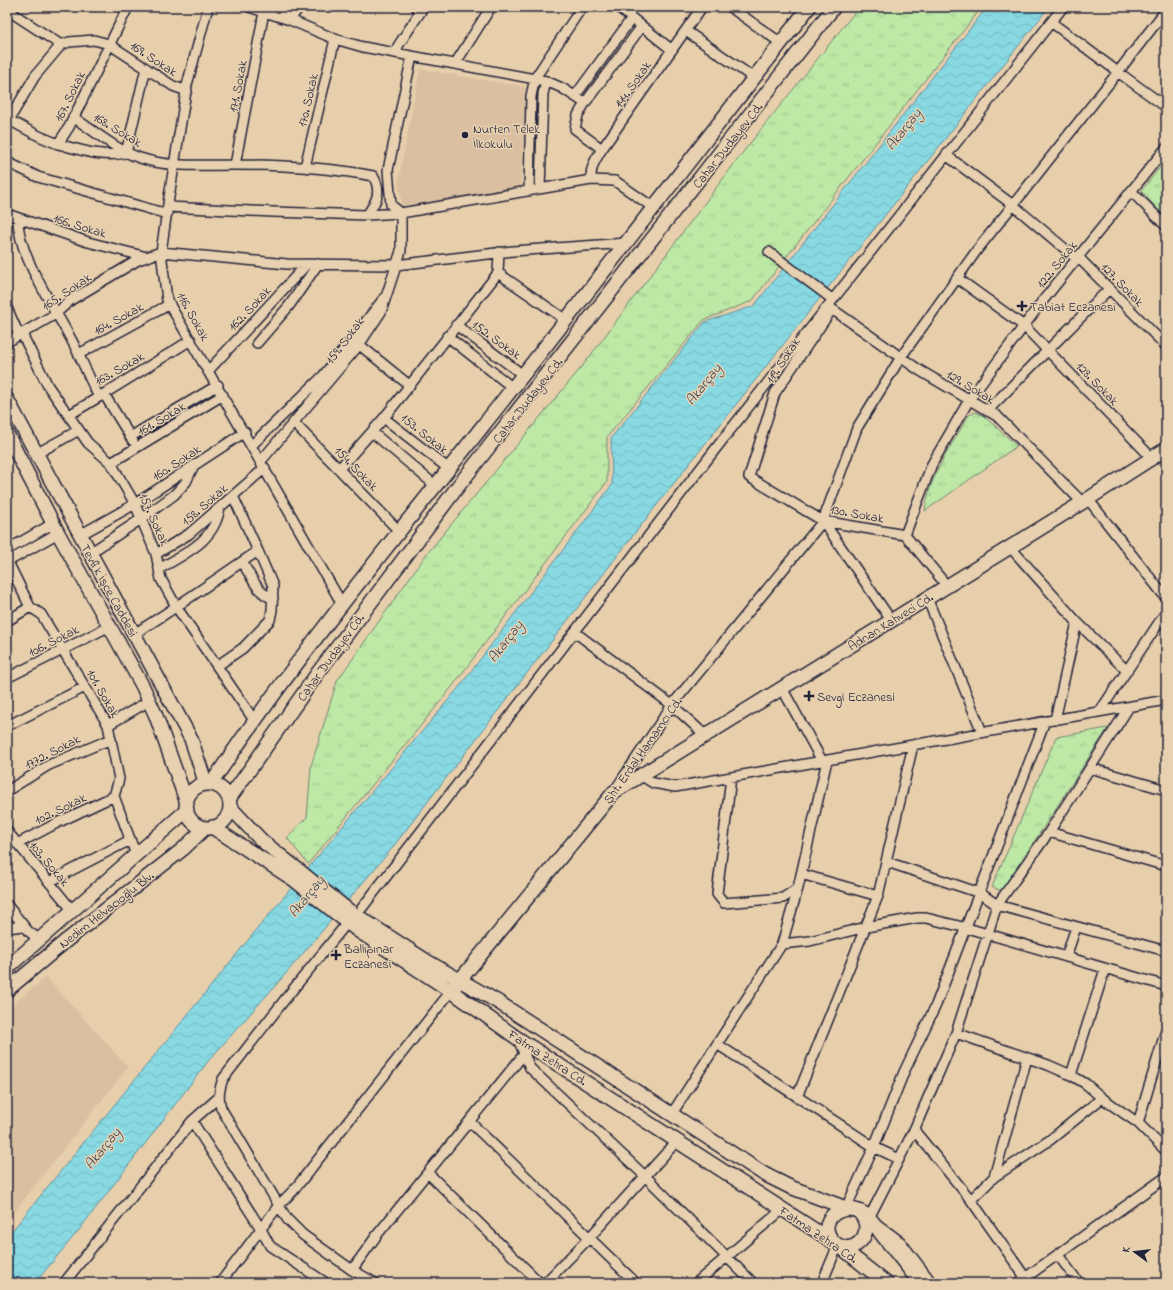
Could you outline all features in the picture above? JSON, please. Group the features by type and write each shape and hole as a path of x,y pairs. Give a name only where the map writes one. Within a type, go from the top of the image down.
{"main road":[{"name":"Cahar Dudayev Cd.","path":"208,784 254,720 342,604 627,243 809,7"},
{"name":"Cahar Dudayev Cd.","path":"230,803 317,674 459,485 834,7"},
{"name":"Tevfik İşce Caddesi","path":"7,399 191,740 208,784"},
{"name":"Tevfik İşce Caddesi","path":"7,434 149,700 176,770 187,806"},
{"name":"Adnan Kahveci Cd.","path":"614,792 1085,501 1166,449"},
{"path":"39,494 54,486"},
{"path":"208,784 222,789 230,803 225,820 208,828 193,822 187,806 193,790 208,784"},
{"name":"Şht. Erdal Hamamcı Cd.","path":"451,991 614,792"},
{"name":"Fatma Zehra Cd.","path":"230,803 261,840 296,876 343,915 517,1038 838,1245 886,1283"},
{"name":"Nedim Helvacıoğlu Blv.","path":"7,968 136,856 187,806"},
{"name":"Fatma Zehra Cd.","path":"208,828 296,876"},
{"name":"Nedim Helvacıoğlu Blv.","path":"7,990 67,940 208,828"},
{"name":"Fatma Zehra Cd.","path":"343,915 498,1002 671,1115 771,1177 790,1187 846,1208"},
{"path":"864,1215 867,1229 862,1241 851,1247 838,1245 830,1236 828,1223 834,1213 846,1208 864,1215 920,1283"}],"street":[{"name":"167. Sokak","path":"58,144 128,7"},
{"name":"116. Sokak","path":"208,7 187,91 161,252 167,300 218,385 342,604"},
{"path":"249,7 292,18 335,39 363,47 546,81 562,88 585,103"},
{"path":"281,7 292,18"},
{"path":"292,18 298,7"},
{"path":"396,53 398,46 421,11 416,7"},
{"path":"455,64 491,7"},
{"path":"529,191 531,96 535,78 582,7"},
{"path":"618,7 672,50"},
{"name":"144. Sokak","path":"591,180 593,163 702,7"},
{"path":"730,7 781,43"},
{"path":"362,908 832,304 946,155 1063,7"},
{"path":"9,10 61,45"},
{"name":"Şht. Erdal Hamamcı Cd.","path":"614,792 672,705 823,521 857,428 901,357 977,250 1166,10"},
{"name":"171. Sokak","path":"235,165 264,12"},
{"path":"575,96 632,18"},
{"path":"1051,22 1166,107"},
{"path":"602,149 575,129 578,115 585,103 642,26"},
{"path":"686,31 754,78"},
{"name":"170. Sokak","path":"305,167 335,39"},
{"path":"109,44 94,40 69,42 61,45 36,76 8,122 58,144 98,155 115,156 126,153 146,68"},
{"name":"169. Sokak","path":"109,44 179,89 187,91"},
{"path":"401,213 391,204 388,170 412,56"},
{"path":"540,189 543,94 546,81"},
{"name":"168. Sokak","path":"73,117 126,153 141,158 174,165 305,167 342,170 373,176 379,185 378,195 367,215"},
{"name":"122. Sokak","path":"905,535 932,464 969,400 1077,258 1166,148"},
{"name":"127. Sokak","path":"946,155 1013,205 1077,258 1166,346"},
{"path":"7,162 38,178 167,211 367,215 401,213 591,180 615,181 654,208"},
{"path":"1131,191 1166,226"},
{"name":"159. Sokak","path":"263,465 294,424 359,345 381,312 401,251 401,213"},
{"name":"166. Sokak","path":"7,214 88,242 147,257"},
{"name":"163. Sokak","path":"18,218 20,238 28,259 101,395 191,340"},
{"path":"161,252 307,264 396,265 499,252 627,243"},
{"name":"165. Sokak","path":"7,342 57,313 71,300 138,260 161,252"},
{"path":"339,469 384,418 498,273 499,252"},
{"name":"129. Sokak","path":"769,252 832,304 901,357 997,416 1085,501 1166,598"},
{"name":"162. Sokak","path":"209,370 307,264"},
{"path":"257,343 289,306 318,264"},
{"path":"498,273 566,320"},
{"name":"128. Sokak","path":"957,278 1024,326 1152,458"},
{"path":"987,411 1110,289"},
{"path":"252,445 323,376 387,294"},
{"name":"164. Sokak","path":"79,354 170,304"},
{"name":"119. Sokak","path":"749,477 775,393 832,304"},
{"name":"157. Sokak","path":"7,308 48,386 88,443 111,463 135,504 156,554 161,579 177,608 254,720"},
{"name":"152. Sokak","path":"456,325 524,374"},
{"path":"447,336 513,388"},
{"path":"352,338 409,385"},
{"path":"130,437 218,385"},
{"path":"69,415 101,395 137,447"},
{"name":"161. Sokak","path":"111,463 223,395"},
{"name":"153. Sokak","path":"384,418 449,469"},
{"name":"154. Sokak","path":"294,424 400,532"},
{"path":"36,454 79,430"},
{"name":"160. Sokak","path":"80,535 135,504 245,432"},
{"path":"372,432 436,486"},
{"path":"90,553 174,495 186,482 194,465"},
{"name":"158. Sokak","path":"156,554 189,534 233,496 263,465"},
{"name":"130. Sokak","path":"749,477 823,521 905,535"},
{"path":"216,666 243,648 270,620 273,598 273,586 233,496"},
{"path":"159,568 189,552 204,540 218,519 220,507"},
{"path":"823,521 891,620"},
{"path":"7,550 56,528"},
{"path":"7,561 56,528"},
{"path":"905,535 947,586"},
{"path":"1010,547 1076,622 1127,671"},
{"path":"134,634 177,608 191,596 258,551"},
{"name":"101. Sokak","path":"7,561 30,607 41,614 108,725 119,779 114,796"},
{"path":"242,562 262,593 267,597 273,598"},
{"path":"927,598 982,732"},
{"path":"7,621 30,607"},
{"path":"1100,711 1166,612"},
{"path":"1054,720 1076,622"},
{"name":"106. Sokak","path":"7,678 110,626"},
{"path":"576,633 672,705 705,735"},
{"path":"7,726 85,687"},
{"path":"671,1115 782,944 802,874 824,761 782,688"},
{"path":"108,725 149,700"},
{"path":"640,775 653,783 675,787 1166,700"},
{"path":"932,1283 901,1242 864,1215 899,1159 914,1130 956,1033 997,905 1049,832 1129,707"},
{"path":"846,1208 874,1147 904,1072 936,1005 967,928 1045,721"},
{"name":"1772. Sokak","path":"7,791 49,765 111,738"},
{"path":"797,1097 878,896 913,745"},
{"path":"1090,768 1166,790"},
{"path":"731,777 717,894 724,903 783,898 798,888"},
{"path":"114,796 136,856"},
{"name":"102. Sokak","path":"17,844 114,796"},
{"name":"103. Sokak","path":"7,831 73,911"},
{"path":"1049,832 1166,866"},
{"path":"49,882 130,840"},
{"path":"887,862 980,893 997,905 1166,951"},
{"path":"802,874 878,896"},
{"path":"7,904 24,926 40,940"},
{"path":"343,915 286,998 223,1080 218,1098 221,1108 287,1219 302,1235 352,1270 375,1283"},
{"path":"782,944 810,941 866,927 917,918 926,918 967,928 1166,986"},
{"path":"7,928 24,926"},
{"path":"1066,957 1076,926"},
{"path":"1071,1075 1105,969"},
{"path":"220,1283 279,1205 294,1190 451,991"},
{"path":"1138,1123 1166,1030"},
{"path":"956,1033 1071,1075 1086,1084 1102,1098 1138,1123 1166,1151"},
{"path":"517,1038 530,1068 646,1176 753,1283"},
{"path":"717,1044 874,1147 899,1159"},
{"path":"352,1270 377,1235 524,1054"},
{"path":"994,1177 1027,1058"},
{"path":"64,1283 192,1121 218,1098"},
{"path":"971,1200 994,1177 1050,1140 1102,1098"},
{"path":"192,1121 261,1229 270,1246 326,1283"},
{"path":"470,1122 636,1283"},
{"path":"914,1130 971,1200 1022,1280 1166,1177"},
{"path":"545,1283 590,1237 677,1141"},
{"path":"428,1173 540,1283"},
{"path":"696,1283 783,1209"},
{"path":"822,1283 838,1245"},
{"path":"1058,1255 1079,1283"}],"shaded area":[{"name":"Nurten Telek İlkokulu","path":"420,69 526,87 521,187 402,206 398,183"},
{"path":"46,977 128,1067 7,1221 7,1009"}],"green space":[{"path":"859,7 982,7 752,301 704,320 607,437 607,482 448,692 308,864 287,838 307,817 311,766 337,681 425,556 584,364 743,152"},
{"path":"1166,160 1166,218 1141,191"},
{"path":"976,412 984,416 1017,446 925,511 931,485 942,461 969,415"},
{"path":"1108,728 1002,891 992,887 1056,737"}],"water":[{"name":"Akarçay","path":"987,7 1049,7 642,524 389,852 283,977 209,1060 79,1230 35,1283 7,1283 7,1237 262,923 460,686 612,485 611,438 705,322 754,306"}],"place":[{"name":"Nurten Telek İlkokulu","path":"465,135"},
{"name":"Tabiat Eczanesi","path":"1022,306"},
{"name":"Sevgi Eczanesi","path":"809,696"},
{"name":"Ballıpınar Eczanesi","path":"336,955"}]}
